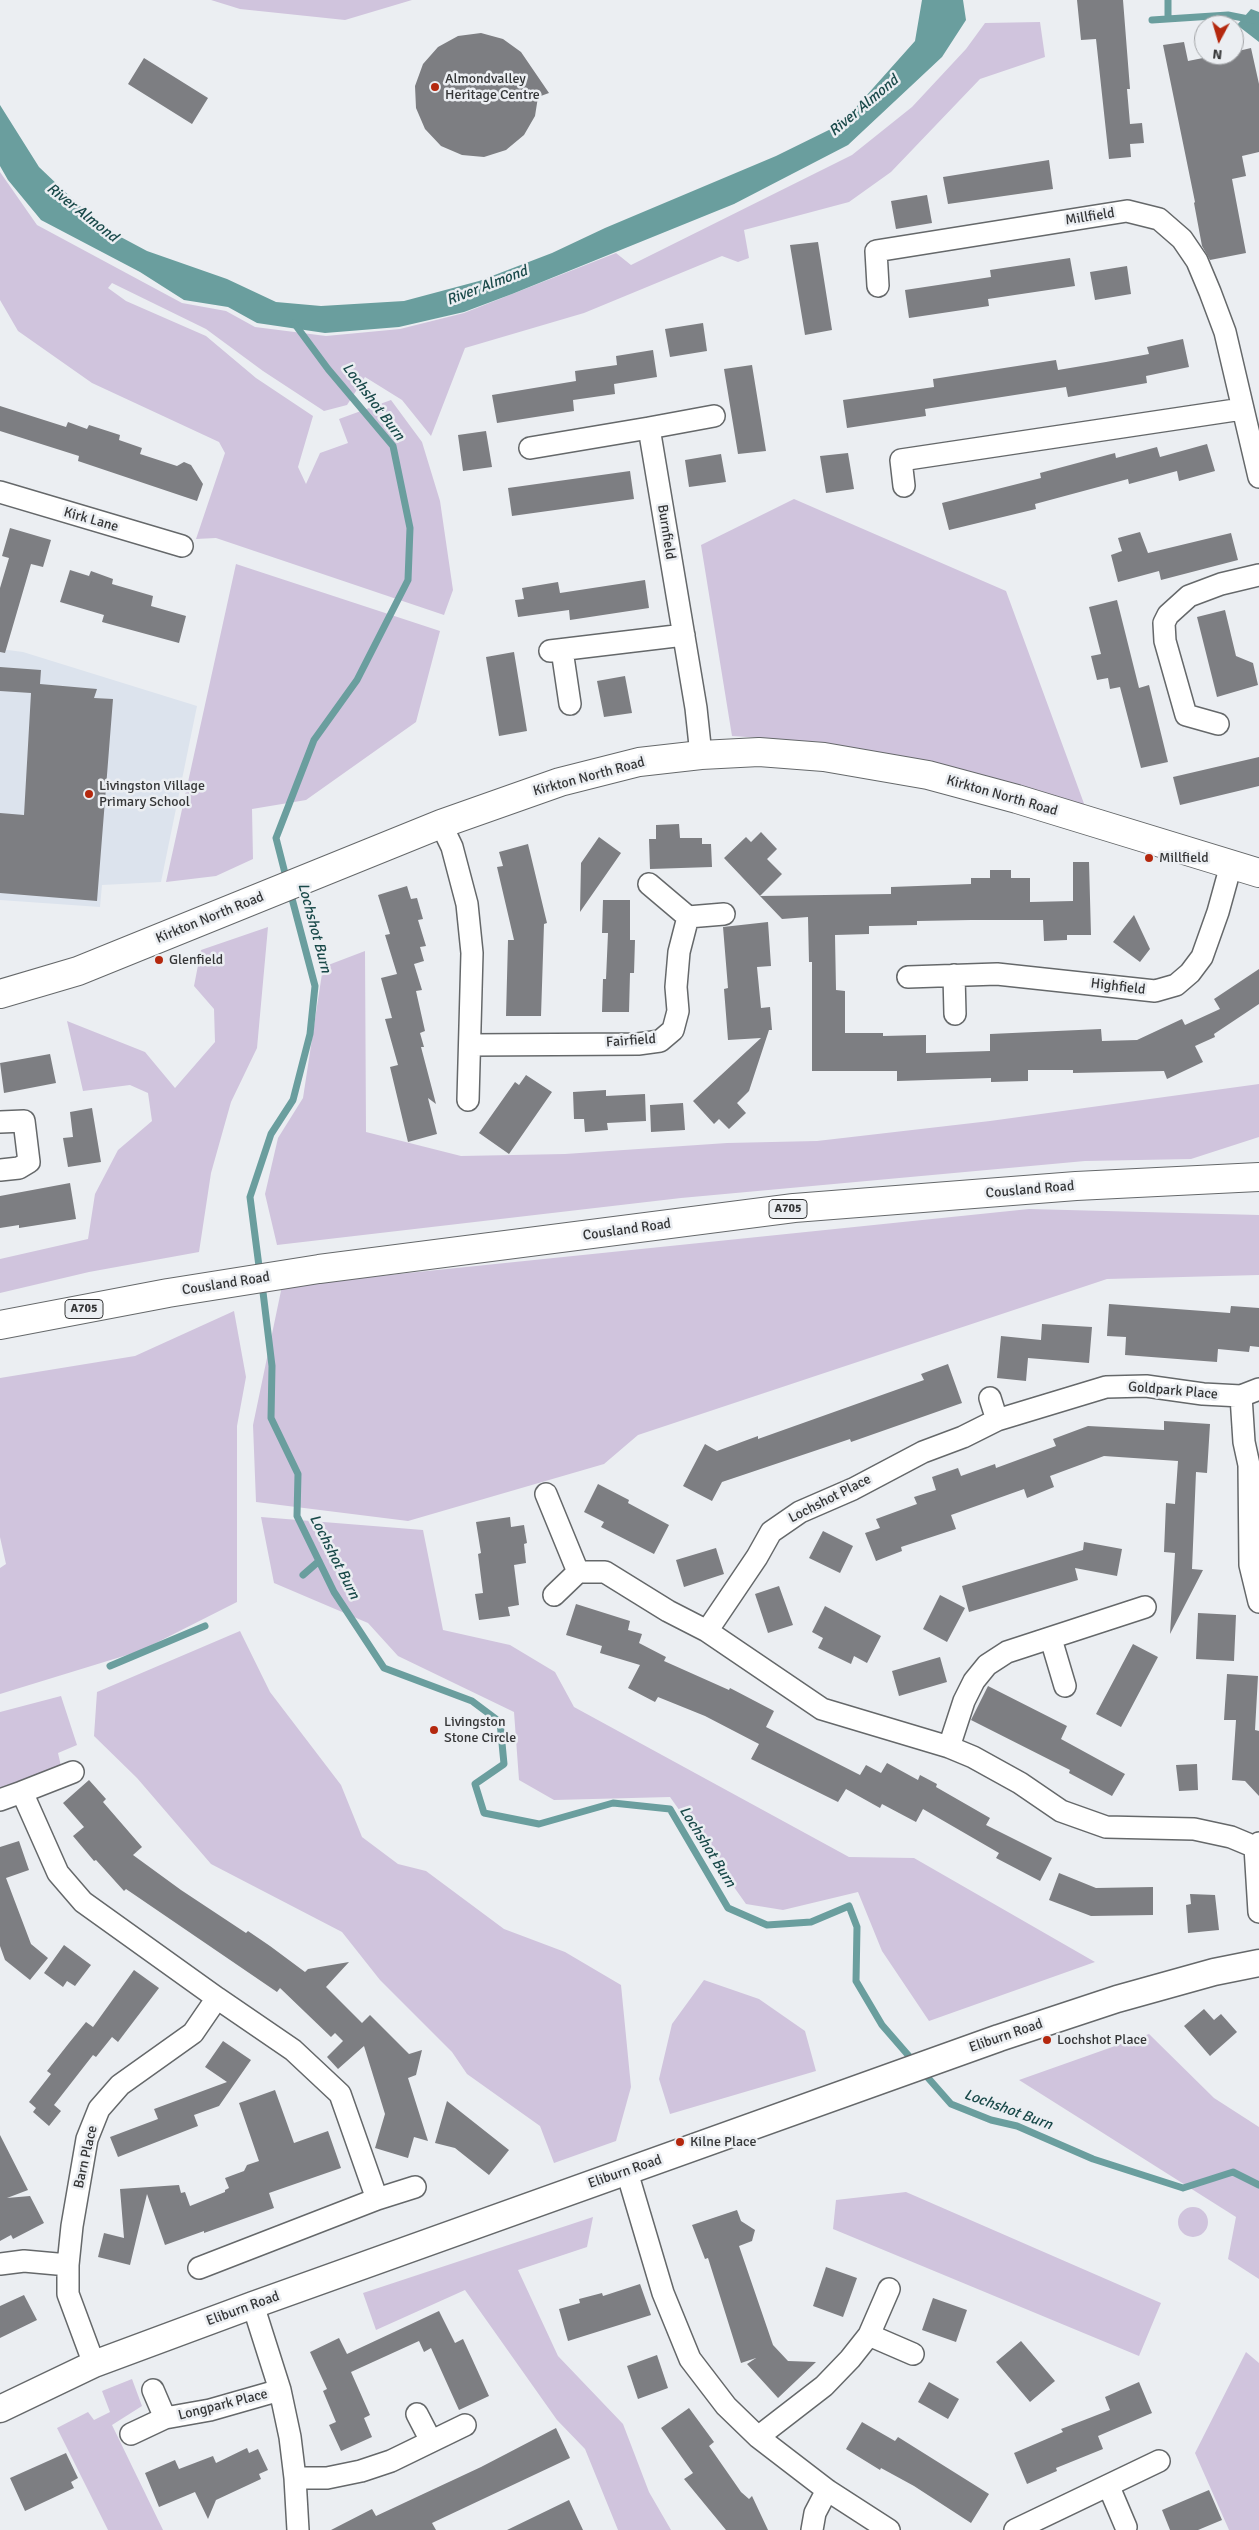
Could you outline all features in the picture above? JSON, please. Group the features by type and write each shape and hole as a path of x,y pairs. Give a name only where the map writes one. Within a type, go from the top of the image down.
{"main road":[{"name":"Kirkton North Road","path":"0,994 78,971 441,824 560,782 639,762 702,755 760,752 824,757 928,775 1017,799 1259,873"},
{"name":"Cousland Road","path":"0,1325 168,1293 319,1269 794,1208 1076,1186 1259,1177"}],"street":[{"name":"Millfield","path":"878,286 876,251 1127,212 1159,219 1182,239 1196,261 1225,332 1259,477"},
{"path":"904,486 901,460 1242,409"},
{"path":"530,448 714,416"},
{"name":"Burnfield","path":"650,428 702,755"},
{"name":"Kirk Lane","path":"0,492 182,546"},
{"path":"1218,724 1186,715 1165,641 1164,623 1168,614 1189,596 1221,584 1259,575"},
{"path":"570,704 556,650 684,635"},
{"path":"441,824 452,847 467,904 472,952 471,1045 468,1100"},
{"name":"Highfield","path":"908,977 997,974 1154,991 1176,985 1190,973 1202,957 1218,912 1231,865"},
{"path":"649,884 688,917 724,914"},
{"name":"Fairfield","path":"471,1045 638,1044 660,1041 673,1030 678,1011 676,987 679,952 688,917"},
{"path":"954,975 955,1014"},
{"path":"0,1122 24,1121 29,1162 19,1168 0,1170"},
{"name":"Goldpark Place","path":"1106,1387 1146,1386 1203,1394 1250,1393 1244,1442 1249,1466 1250,1565 1259,1602"},
{"name":"Lochshot Place","path":"707,1630 757,1557 771,1532 800,1512 852,1489 916,1456 963,1437 997,1420 1106,1387"},
{"path":"990,1398 997,1420"},
{"path":"546,1494 578,1572"},
{"path":"554,1595 578,1572 605,1572 668,1610 707,1630 822,1709 950,1747 973,1757 1020,1783 1061,1811 1106,1827 1194,1829 1257,1845 1259,1912"},
{"path":"950,1747 964,1701 974,1681 987,1665 1007,1652 1145,1607"},
{"path":"1051,1639 1065,1686"},
{"path":"0,1800 74,1772"},
{"path":"22,1792 58,1874 83,1902 292,2050 340,2094 377,2199"},
{"name":"Eliburn Road","path":"0,2410 94,2364 253,2305 799,2112 999,2038 1117,1999 1214,1972 1259,1962"},
{"name":"Barn Place","path":"94,2364 68,2294 68,2265 72,2226 88,2139 99,2109 120,2085 193,2033 217,1998"},
{"path":"627,2172 663,2293 690,2359 726,2406 758,2437 828,2490 889,2530"},
{"path":"198,2268 377,2199 415,2187"},
{"path":"0,2264 24,2261 68,2265"},
{"path":"758,2437 824,2386 869,2335 889,2289"},
{"name":"Longpark Place","path":"253,2305 280,2390 290,2438 295,2478 298,2530"},
{"path":"869,2335 913,2354"},
{"name":"Longpark Place","path":"153,2390 165,2418"},
{"name":"Longpark Place","path":"131,2434 165,2418 210,2410 280,2390"},
{"path":"417,2414 431,2441"},
{"path":"295,2478 327,2478 361,2471 391,2461 465,2425"},
{"path":"1015,2530 1109,2487 1159,2461"},
{"path":"1109,2487 1126,2527"},
{"path":"812,2530 816,2513 828,2490"}],"shaded area":[{"path":"211,0 412,0 345,20 240,9"},
{"path":"1040,22 1045,57 980,79 891,172 849,202 744,230 749,258 738,262 722,256 584,313 465,348 431,436 402,400 365,377 347,405 324,411 263,371 206,329 112,283 108,288 126,301 206,336 256,378 313,416 298,467 306,484 320,453 348,443 339,419 391,400 422,442 440,501 453,590 444,615 216,538 196,539 225,453 219,442 92,383 18,331 0,300 0,172 37,225 182,303 226,311 255,327 326,336 400,329 464,313 616,253 631,265 852,155 912,107 966,49 985,23"},
{"path":"794,499 1006,591 1086,809 934,764 820,742 732,736 701,545"},
{"path":"236,564 440,631 416,722 306,800 252,809 253,859 216,876 166,882"},
{"name":"Livingston Village Primary School","path":"0,649 23,652 197,706 161,882 102,885 100,907 0,900"},
{"path":"268,927 257,1048 231,1102 211,1173 199,1252 89,1272 0,1293 0,1259 88,1239 95,1194 118,1150 152,1121 148,1093 130,1085 83,1091 67,1021 145,1052 175,1088 215,1042 214,1009 194,986 201,950"},
{"path":"365,951 366,1132 461,1156 565,1154 727,1143 817,1141 990,1121 1259,1084 1259,1137 1191,1159 1085,1161 681,1198 277,1245 265,1194 278,1138 303,1098 323,967"},
{"path":"1029,1209 1259,1215 1259,1275 1107,1279 638,1435 604,1464 408,1521 256,1502 253,1425 282,1286"},
{"path":"234,1311 246,1377 237,1426 237,1602 140,1651 0,1694 0,1568 6,1564 0,1537 0,1378 135,1356"},
{"path":"261,1517 423,1530 443,1630 510,1645 555,1672 574,1707 849,1857 914,1858 1095,1962 929,2021 882,1951 858,1892 783,1910 746,1904 670,1797 554,1800 519,1780 514,1712 398,1656 368,1623 274,1583"},
{"path":"240,1631 270,1692 341,1785 362,1837 398,1864 426,1871 504,1929 565,1952 621,1985 631,2087 616,2141 554,2163 540,2126 467,2074 452,2052 380,1980 342,1932 211,1864 137,1778 94,1736 97,1692"},
{"path":"61,1696 77,1745 58,1753 61,1766 0,1789 0,1712"},
{"path":"704,1980 759,1999 805,2031 816,2071 670,2114 659,2079 672,2024"},
{"path":"1149,2034 1214,2098 1259,2127 1259,2279 1228,2259 1236,2217 1019,2080"},
{"path":"906,2192 1161,2303 1139,2356 833,2229 836,2200"},
{"path":"1193,2207 1204,2211 1208,2222 1204,2233 1193,2237 1182,2233 1178,2222 1182,2211"},
{"path":"593,2217 587,2247 518,2270 558,2356 623,2424 649,2492 671,2530 618,2530 585,2449 557,2420 465,2290 376,2330 363,2293"},
{"path":"1246,2352 1259,2363 1259,2530 1229,2530 1195,2453"},
{"path":"132,2379 142,2406 112,2425 163,2530 108,2530 57,2428 88,2412 94,2420 110,2412 102,2391"}],"water":[{"name":"River Almond","path":"922,0 963,0 966,20 942,57 848,145 734,204 512,294 464,312 399,327 325,333 257,323 228,307 184,300 140,272 41,220 8,180 0,166 0,105 39,167 102,227 147,251 227,279 276,302 321,306 404,301 479,281 552,253 605,228 776,156 841,124 915,41"},
{"path":"1251,9 1259,12 1259,42 1244,30 1244,17"}],"building":[{"path":"1077,0 1123,0 1130,89 1127,89 1130,124 1142,123 1144,143 1130,144 1131,157 1109,159 1096,39 1081,40"},
{"path":"481,33 503,39 521,52 549,93 538,97 535,116 524,135 506,150 484,157 462,155 441,146 425,129 416,108 415,86 423,64 438,47 458,36"},
{"path":"1184,42 1188,61 1194,60 1194,65 1244,65 1244,50 1251,48 1259,84 1259,152 1242,156 1246,176 1232,179 1246,253 1210,260 1202,246 1195,202 1163,45"},
{"path":"144,58 208,98 192,124 128,84"},
{"path":"1049,160 1053,189 948,204 943,177"},
{"path":"927,195 932,223 896,229 891,201"},
{"path":"818,242 832,330 805,335 790,245"},
{"path":"1070,258 1075,286 988,299 989,306 909,318 905,290 991,277 990,270"},
{"path":"1127,266 1131,294 1095,300 1090,272"},
{"path":"703,323 707,351 670,357 665,329"},
{"path":"1183,339 1189,367 1146,376 1147,383 1068,397 1066,387 925,409 926,416 847,428 843,400 934,387 933,379 1056,360 1058,370 1106,362 1149,354 1147,347"},
{"path":"653,350 657,377 614,384 615,394 573,400 574,411 497,423 492,395 576,381 575,371 617,365 616,356"},
{"path":"752,365 766,451 738,454 724,369"},
{"path":"0,406 66,427 68,422 87,429 89,425 120,435 119,440 142,448 140,454 177,466 184,462 191,465 203,484 197,501 78,461 79,456 0,431"},
{"path":"486,431 492,467 463,471 458,435"},
{"path":"1207,444 1215,471 1179,481 1177,471 1129,484 1128,479 1035,504 1036,509 949,530 942,503 1041,478 1040,473 1115,453 1116,458 1157,447 1160,457"},
{"path":"848,453 854,489 826,493 820,456"},
{"path":"721,454 726,482 689,487 685,460"},
{"path":"630,471 634,499 512,516 508,488"},
{"path":"10,528 51,540 43,567 31,564 5,653 0,652 0,588 9,558 2,556"},
{"path":"1140,532 1148,553 1231,533 1238,560 1161,580 1159,571 1118,582 1111,555 1122,551 1118,538"},
{"path":"70,570 89,576 91,571 113,579 112,584 153,596 151,606 186,616 179,643 102,622 104,615 60,602"},
{"path":"645,580 649,608 570,620 569,610 518,617 515,600 524,599 522,588 558,582 560,593"},
{"path":"1117,600 1139,688 1149,685 1168,762 1141,768 1120,687 1110,689 1108,678 1097,680 1091,656 1101,654 1089,607"},
{"path":"1225,610 1236,656 1253,663 1258,685 1217,697 1197,617"},
{"path":"514,652 527,731 499,736 486,657"},
{"path":"0,667 41,670 40,684 97,689 94,698 113,699 97,901 0,893 0,813 24,815 31,693 0,691"},
{"path":"625,676 632,713 604,717 597,681"},
{"path":"1259,757 1259,786 1180,805 1173,777"},
{"path":"679,824 680,838 702,838 702,844 711,844 712,867 650,869 649,839 656,839 656,825"},
{"path":"761,832 777,849 767,859 782,874 760,896 724,858 746,837 751,842"},
{"path":"599,837 621,853 580,912 581,863"},
{"path":"528,844 547,923 544,924 541,1016 506,1016 508,940 514,940 497,867 503,866 499,852"},
{"path":"1073,862 1089,862 1091,935 1067,935 1067,940 1044,941 1043,920 971,920 917,921 917,925 869,926 869,934 835,935 836,990 845,991 845,1033 883,1033 883,1036 926,1035 926,1053 990,1051 990,1034 1101,1029 1102,1041 1137,1040 1182,1019 1185,1025 1220,1009 1214,999 1259,969 1259,1004 1214,1034 1215,1037 1195,1046 1203,1062 1167,1079 1164,1071 1073,1073 1073,1070 1028,1070 1028,1081 991,1082 991,1078 897,1081 897,1071 812,1071 812,962 809,962 808,917 782,919 760,896 891,894 891,887 971,884 971,878 990,878 990,870 1011,870 1011,878 1030,878 1030,902 1073,901"},
{"path":"407,886 411,899 417,898 423,919 418,920 426,946 420,947 424,961 414,964 422,990 416,991 425,1031 420,1033 424,1047 421,1047 436,1104 428,1098 437,1134 408,1142 390,1067 398,1065 385,1019 392,1018 381,978 397,974 385,935 390,934 378,895"},
{"path":"603,900 630,900 630,940 635,940 634,973 630,973 629,1012 602,1012 603,979 606,979 608,933 602,933"},
{"path":"1134,915 1150,949 1140,962 1113,942"},
{"path":"768,922 771,966 757,967 761,1008 770,1007 772,1030 769,1030 749,1091 737,1103 746,1113 729,1129 719,1119 714,1124 693,1101 761,1038 728,1040 724,989 728,988 723,927"},
{"path":"50,1054 56,1083 4,1093 0,1063"},
{"path":"526,1075 552,1092 509,1154 479,1133 515,1082 519,1085"},
{"path":"606,1090 606,1096 645,1094 646,1121 607,1123 608,1130 585,1132 584,1119 574,1119 573,1092"},
{"path":"683,1103 685,1130 651,1132 650,1105"},
{"path":"92,1108 101,1162 68,1167 63,1138 73,1137 70,1112"},
{"path":"70,1183 76,1219 19,1228 19,1225 0,1228 0,1196"},
{"path":"1109,1304 1230,1313 1231,1306 1259,1308 1259,1347 1250,1346 1249,1352 1218,1349 1217,1362 1125,1355 1126,1337 1107,1336"},
{"path":"1042,1324 1092,1327 1089,1363 1028,1358 1026,1381 997,1378 1001,1336 1041,1340"},
{"path":"948,1364 962,1403 851,1442 850,1439 722,1482 712,1501 683,1486 705,1444 717,1451 758,1436 758,1439 924,1380 921,1374"},
{"path":"1164,1421 1210,1424 1207,1473 1196,1472 1192,1569 1203,1570 1170,1634 1175,1553 1164,1552 1166,1503 1175,1504 1178,1461 1104,1456 1050,1476 1054,1487 1027,1498 1024,1489 951,1515 956,1529 901,1547 902,1551 876,1561 865,1533 880,1528 876,1519 917,1504 914,1497 936,1490 932,1477 958,1468 961,1476 995,1464 996,1468 1056,1446 1053,1439 1088,1426 1164,1430"},
{"path":"598,1484 629,1500 628,1503 669,1525 654,1554 601,1527 604,1522 584,1512"},
{"path":"510,1517 511,1527 524,1525 527,1543 524,1544 526,1563 514,1565 519,1605 508,1607 510,1616 479,1620 475,1594 483,1593 478,1554 481,1553 476,1522"},
{"path":"823,1531 853,1546 840,1573 809,1558"},
{"path":"1084,1542 1122,1549 1117,1576 1075,1568 1078,1580 969,1612 962,1586 1083,1550"},
{"path":"716,1548 724,1574 684,1587 676,1560"},
{"path":"779,1586 793,1625 768,1633 755,1594"},
{"path":"940,1595 965,1608 947,1642 923,1629"},
{"path":"576,1604 630,1621 628,1630 642,1634 639,1643 666,1657 664,1661 729,1690 730,1688 774,1711 766,1727 860,1775 866,1765 881,1773 887,1763 918,1780 920,1775 937,1784 936,1787 990,1818 986,1825 1052,1858 1040,1881 996,1858 999,1853 923,1809 916,1822 882,1804 880,1808 846,1789 838,1802 751,1759 759,1744 705,1716 658,1697 655,1702 628,1688 640,1665 600,1653 602,1646 566,1635"},
{"path":"825,1606 881,1636 867,1663 854,1656 851,1664 818,1648 823,1638 812,1632"},
{"path":"1198,1613 1236,1615 1234,1661 1196,1659"},
{"path":"1133,1644 1158,1657 1121,1727 1096,1714"},
{"path":"940,1657 947,1682 899,1696 892,1671"},
{"path":"1227,1674 1258,1676 1255,1730 1259,1731 1259,1796 1245,1781 1232,1780 1236,1720 1224,1720"},
{"path":"988,1686 1067,1726 1061,1739 1125,1774 1112,1796 1069,1773 1070,1770 971,1720"},
{"path":"1197,1764 1198,1790 1179,1791 1176,1765"},
{"path":"89,1780 106,1799 103,1802 142,1847 133,1855 181,1890 246,1933 248,1931 305,1972 308,1969 349,1962 326,1987 362,2023 370,2015 409,2054 422,2050 416,2075 408,2078 428,2141 414,2137 408,2158 375,2148 385,2114 364,2046 338,2069 327,2057 343,2041 335,2033 331,2037 280,1988 277,1992 126,1889 124,1891 96,1860 94,1861 73,1836 84,1827 63,1803"},
{"path":"19,1841 29,1870 6,1878 31,1944 48,1958 30,1980 5,1960 0,1946 0,1847"},
{"path":"1059,1873 1096,1888 1153,1887 1153,1915 1091,1916 1049,1900"},
{"path":"1190,1894 1215,1895 1219,1930 1188,1933 1186,1905 1191,1904"},
{"path":"64,1945 91,1965 75,1986 67,1981 63,1987 44,1973"},
{"path":"134,1970 159,1988 118,2042 112,2037 96,2057 93,2055 54,2105 61,2111 49,2126 33,2112 36,2108 29,2102 51,2074 47,2071 69,2043 86,2022 93,2027"},
{"path":"1204,2009 1214,2020 1221,2014 1237,2032 1210,2056 1184,2026"},
{"path":"223,2041 251,2060 219,2106 194,2115 198,2126 118,2157 110,2137 158,2119 154,2109 227,2082 205,2067"},
{"path":"275,2090 294,2143 328,2131 341,2168 269,2193 274,2208 165,2245 147,2194 130,2265 98,2257 104,2233 124,2238 120,2189 179,2185 181,2193 185,2192 190,2206 225,2192 229,2188 225,2178 244,2171 247,2165 259,2161 239,2103"},
{"path":"447,2101 509,2150 489,2175 455,2148 435,2143"},
{"path":"0,2135 28,2190 7,2198 30,2196 44,2223 13,2239 11,2235 0,2241"},
{"path":"737,2210 741,2221 755,2230 752,2241 739,2246 773,2345 788,2361 816,2362 778,2398 747,2364 756,2358 741,2363 708,2258 705,2259 692,2225"},
{"path":"826,2267 857,2278 843,2317 813,2306"},
{"path":"640,2284 651,2315 568,2341 559,2309 580,2303 579,2299 602,2293 603,2296"},
{"path":"24,2295 37,2320 0,2338 0,2306"},
{"path":"933,2298 967,2310 956,2342 922,2330"},
{"path":"439,2311 455,2343 463,2339 489,2396 459,2410 431,2348 424,2352 419,2341 351,2372 370,2415 364,2418 372,2437 341,2451 329,2425 336,2422 323,2391 327,2389 310,2352 339,2338 347,2354"},
{"path":"1021,2341 1055,2381 1030,2402 996,2362"},
{"path":"657,2355 668,2388 638,2399 627,2366"},
{"path":"929,2382 959,2399 948,2419 918,2402"},
{"path":"1139,2382 1152,2413 1098,2436 1103,2449 1056,2468 1057,2471 1027,2484 1014,2453 1063,2432 1061,2429 1110,2410 1105,2397"},
{"path":"689,2408 714,2442 709,2446 741,2492 749,2499 752,2496 768,2530 726,2530 684,2479 693,2473 661,2428"},
{"path":"862,2422 895,2441 898,2437 989,2494 971,2523 914,2486 881,2468 880,2470 846,2449"},
{"path":"556,2428 570,2458 432,2523 436,2530 331,2530 372,2509 376,2516 481,2467"},
{"path":"247,2448 249,2453 258,2449 268,2470 259,2474 261,2479 216,2500 208,2519 195,2492 159,2507 145,2473 175,2460 179,2469 213,2456 216,2463"},
{"path":"66,2453 78,2478 71,2482 74,2488 25,2511 10,2478"},
{"path":"1209,2490 1222,2520 1198,2530 1170,2530 1162,2510"},
{"path":"569,2500 583,2530 507,2530"}],"waterway":[{"path":"1168,0 1168,19"},
{"path":"1152,20 1228,15 1259,21"},
{"name":"Lochshot Burn","path":"287,881 276,838 314,740 357,680 408,580 410,528 393,446 328,369 294,323"},
{"name":"Lochshot Burn","path":"260,1274 250,1197 271,1134 293,1100 310,1034 315,986 290,891"},
{"name":"Lochshot Burn","path":"262,1284 272,1366 271,1418 298,1474 297,1516 334,1592 384,1668 472,1701 500,1722 504,1764 475,1784 484,1813 539,1824 613,1803 670,1809 728,1908 767,1925 811,1922 849,1906 857,1927 856,1981 882,2025 915,2063"},
{"path":"303,1575 319,1561"},
{"path":"110,1666 205,1626"},
{"name":"Lochshot Burn","path":"922,2071 951,2104 991,2120 1017,2126 1093,2159 1183,2188 1233,2172 1259,2185"}],"place":[{"name":"Almondvalley Heritage Centre","path":"435,87"},
{"name":"Livingston Village Primary School","path":"89,794"},
{"name":"Millfield","path":"1149,858"},
{"name":"Glenfield","path":"159,960"},
{"name":"Livingston Stone Circle","path":"434,1730"},
{"name":"Lochshot Place","path":"1047,2040"},
{"name":"Kilne Place","path":"680,2142"}]}
